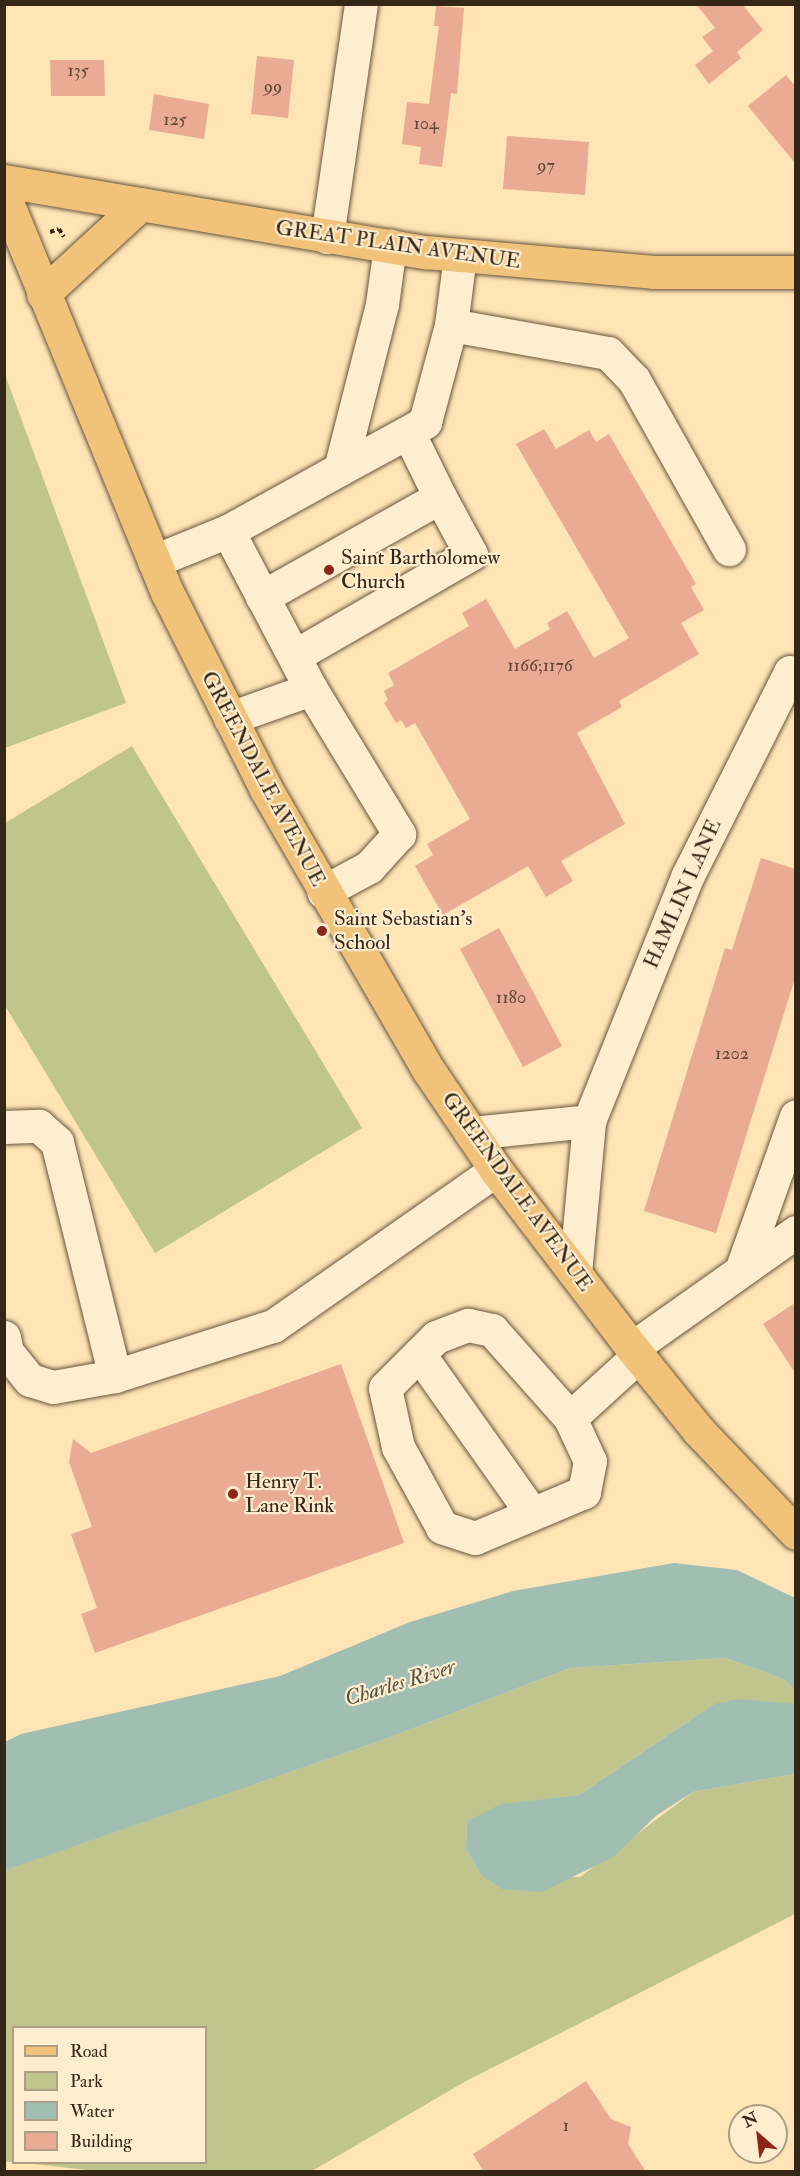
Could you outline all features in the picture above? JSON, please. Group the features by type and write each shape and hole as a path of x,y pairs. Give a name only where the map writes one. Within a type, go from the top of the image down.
{"main road":[{"name":"GREAT PLAIN AVENUE","path":"4,180 327,237 460,256 653,272 795,272"},
{"name":"GREENDALE AVENUE","path":"4,195 154,561 230,718 323,892 496,1170 698,1431 795,1533"},
{"path":"43,294 141,204"}],"street":[{"path":"327,237 361,4"},
{"path":"340,469 382,304 390,246"},
{"path":"154,561 228,531 425,422 452,325 460,256"},
{"path":"452,325 608,353 634,380 729,549"},
{"path":"294,656 471,554 408,432"},
{"path":"262,597 440,497"},
{"path":"228,531 311,689 399,834 369,867 323,892"},
{"name":"HAMLIN LANE","path":"575,1273 589,1121 687,877 793,673"},
{"path":"230,718 311,689"},
{"path":"743,1265 795,1116"},
{"path":"471,1133 589,1121"},
{"path":"4,1127 39,1126 57,1143 115,1376"},
{"path":"4,1337 8,1352 30,1380 53,1387 115,1376 273,1326 496,1170"},
{"path":"570,1418 635,1352 743,1265 795,1232"},
{"path":"468,1325 492,1330 570,1418 590,1461 584,1492 531,1512 475,1538 442,1527 398,1447 385,1388 436,1337 468,1325"},
{"path":"418,1354 531,1512"}],"green space":[{"path":"4,372 126,703 5,748 4,748"},
{"path":"132,746 362,1128 155,1253 4,1004 5,823"},
{"path":"726,1658 783,1679 795,1690 795,1704 714,1704 579,1795 501,1805 467,1821 466,1849 481,1875 580,1877 693,1792 795,1774 795,1914 466,2081 312,2171 104,2172 34,2164 207,2164 207,2026 12,2026 12,2162 5,2162 4,1870 383,1740 570,1668"}],"water":[{"name":"Charles River","path":"674,1563 737,1570 795,1598 795,1690 783,1679 726,1658 570,1668 383,1740 5,1870 5,1742 21,1734 280,1676 410,1622 513,1591"},
{"path":"739,1699 795,1704 795,1774 693,1792 657,1815 613,1857 542,1892 502,1889 481,1875 466,1849 467,1821 501,1804 579,1795 714,1704"}],"building":[{"path":"696,4 742,4 763,30 737,52 741,58 709,84 695,65 713,51 702,37 715,28"},
{"path":"436,6 464,8 457,94 451,93 442,167 419,164 421,147 402,144 407,102 429,104 439,26 434,26"},
{"path":"257,56 294,60 288,118 251,114"},
{"path":"50,60 104,60 105,96 51,96"},
{"path":"786,75 795,86 795,163 748,106"},
{"path":"154,94 209,104 204,139 149,130"},
{"path":"507,136 589,142 585,195 503,189"},
{"path":"544,429 556,449 589,430 596,442 609,434 696,584 691,587 704,610 681,623 699,654 619,701 622,707 577,733 625,824 561,861 573,881 546,897 528,866 443,915 415,866 433,855 427,844 470,819 415,723 406,728 401,720 396,723 384,703 388,700 384,691 394,685 388,673 469,626 462,613 486,599 515,649 550,629 547,623 567,611 594,658 629,638 516,444"},
{"path":"761,858 795,869 795,978 716,1233 644,1211 725,948 732,950"},
{"path":"499,928 562,1046 523,1067 460,949"},
{"path":"795,1303 795,1373 763,1324"},
{"name":"Henry T. Lane Rink","path":"341,1364 404,1543 95,1653 81,1614 97,1608 71,1534 92,1527 69,1462 73,1439 91,1453"},
{"path":"586,2081 611,2119 631,2127 628,2144 646,2172 484,2172 473,2154"}],"place":[{"name":"Saint Bartholomew Church","path":"329,570"},
{"name":"Saint Sebastian's School","path":"322,931"},
{"name":"Henry T. Lane Rink","path":"233,1494"}]}
